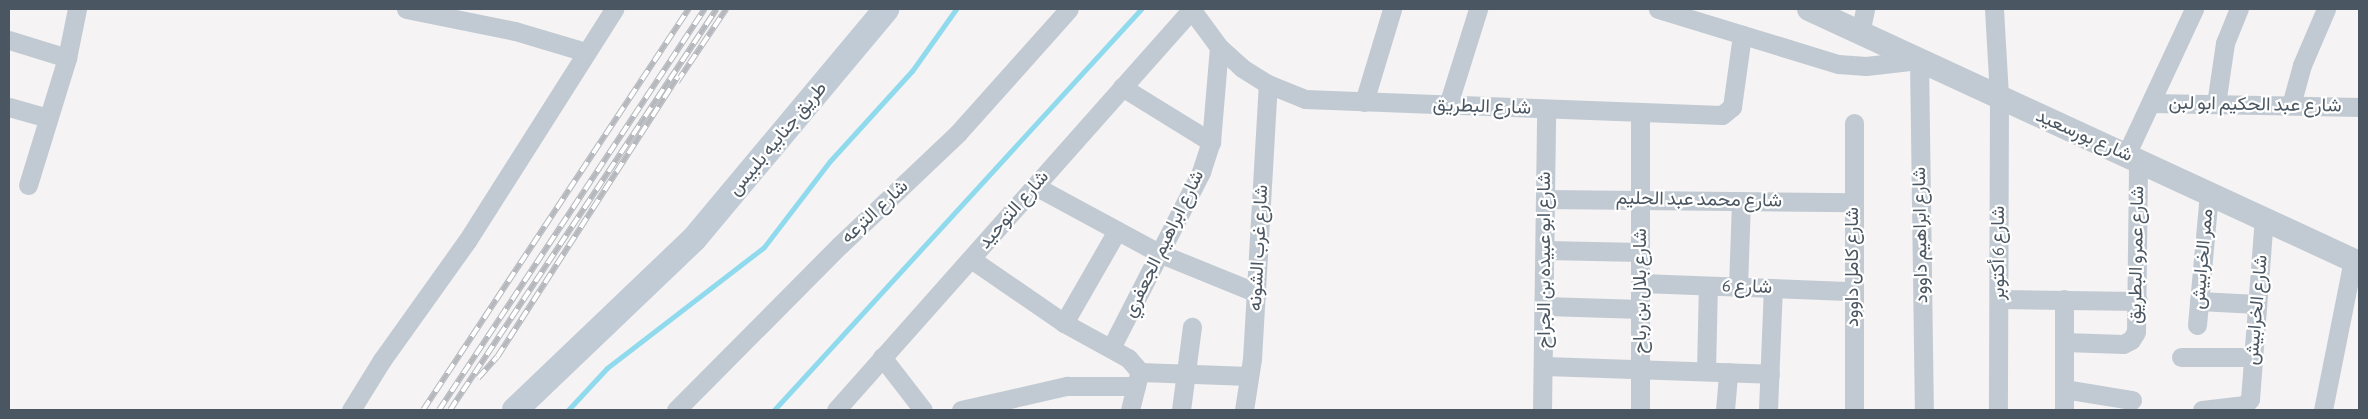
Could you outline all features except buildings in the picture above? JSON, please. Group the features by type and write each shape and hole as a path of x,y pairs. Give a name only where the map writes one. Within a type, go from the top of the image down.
{"main road":[{"name":"طريق جنابيه بلبيس","path":"665,265 693,222 866,9"},
{"name":"طريق جنابيه بلبيس","path":"515,410 703,230 886,9"}],"street":[{"path":"28,184 67,58 77,9"},
{"path":"406,9 515,31 586,52"},
{"path":"352,410 382,360 467,241 614,9"},
{"name":"شارع الترعه","path":"676,410 828,257 958,133 1069,9"},
{"name":"شارع البطريق","path":"1192,9 1219,47 1268,84 1305,99 1448,106 1722,115 1728,112 1742,35"},
{"name":"شارع التوحيد","path":"836,410 1192,9"},
{"path":"1364,102 1392,9"},
{"path":"1448,106 1478,9"},
{"path":"1658,9 1838,64 1866,66 1919,60"},
{"name":"شارع بورسعيد","path":"1809,9 2356,262"},
{"path":"1860,32 1865,9"},
{"name":"شارع 6 أكتوبر","path":"1994,9 1999,97 1998,410"},
{"path":"2132,158 2151,104 2194,9"},
{"path":"2216,104 2225,43 2238,9"},
{"path":"2291,105 2302,65 2326,9"},
{"path":"9,40 67,58"},
{"name":"شارع ابراهيم الجعفري","path":"1111,348 1191,198 1211,142 1219,47"},
{"name":"شارع ابراهيم داوود","path":"1919,60 1924,410"},
{"name":"شارع غرب الشونه","path":"1244,410 1257,294 1268,84"},
{"path":"1122,87 1211,142"},
{"name":"شارع عبد الحكيم ابو لبن","path":"2151,104 2359,107"},
{"path":"9,107 48,118"},
{"name":"شارع ابو عبيده بن الجراح","path":"1542,410 1545,366 1546,109"},
{"name":"شارع بلال بن رباح","path":"1640,112 1640,410"},
{"name":"شارع كامل داوود","path":"1854,123 1854,410"},
{"name":"شارع عمرو البطريق","path":"2064,342 2128,342 2136,332 2138,301 2132,158"},
{"path":"1035,186 1162,254 1257,294"},
{"name":"ممر الخرابيش","path":"2197,325 2209,193"},
{"name":"شارع محمد عبد الحليم","path":"1546,199 1853,202"},
{"path":"1738,287 1741,201"},
{"name":"شارع الخرابيش","path":"2202,410 2245,405 2249,402 2264,218"},
{"path":"1064,322 1117,231"},
{"path":"1545,250 1641,252"},
{"path":"971,259 1064,322 1128,358 1138,379 1130,410"},
{"path":"2322,410 2356,262"},
{"name":"شارع 6","path":"1641,284 1854,291"},
{"path":"1706,372 1708,286"},
{"path":"1768,410 1773,288"},
{"path":"1999,298 2138,301"},
{"path":"2064,299 2064,410"},
{"path":"2199,301 2257,304"},
{"path":"1545,306 1641,309"},
{"path":"1181,410 1192,327"},
{"path":"882,357 923,410"},
{"path":"2181,357 2253,357"},
{"path":"1545,366 1770,374"},
{"path":"1726,410 1728,372"},
{"path":"961,410 1067,386 1186,373 1249,376"},
{"path":"2064,388 2132,400"}],"waterway":[{"path":"568,410 607,368 764,247 830,161 912,71 956,9"},
{"path":"774,410 1141,9"}],"railway":[{"path":"423,410 688,9"},
{"path":"439,410 704,9"},
{"path":"450,410 716,9"},
{"path":"677,82 726,9"},
{"path":"478,378 497,357 678,76"}]}
